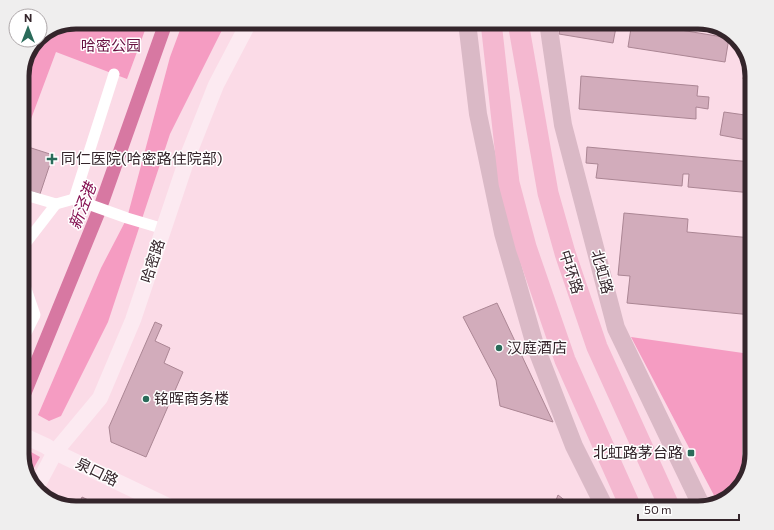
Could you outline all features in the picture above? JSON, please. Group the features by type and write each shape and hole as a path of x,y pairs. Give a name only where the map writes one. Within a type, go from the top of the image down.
{"highway":[{"path":"492,29 509,183 526,247 565,360 628,501"},
{"name":"中环路","path":"519,29 548,194 565,253 597,347 667,501"},
{"path":"531,29 548,194"}],"main road":[{"path":"468,29 478,114 503,233 535,345 574,446 602,501"},
{"name":"北虹路","path":"549,29 563,125 616,328 699,501"}],"street":[{"name":"哈密路","path":"38,482 51,449 100,398 133,320 194,139 216,86 245,29"},
{"path":"74,199 114,74"},
{"path":"29,196 56,204 74,199 127,218 164,228"},
{"path":"29,239 56,204"},
{"path":"29,298 35,315 29,327"},
{"name":"泉口路","path":"29,438 158,501"}],"green space":[{"name":"哈密公园","path":"76,29 145,29 127,79 56,52 31,119 29,118 30,67 39,48 48,48 48,39 50,37 67,30"},
{"path":"180,29 222,29 170,134 108,322 61,416 49,421 38,415 101,268 127,218 170,57"},
{"path":"631,337 743,353 742,460 745,460 737,480 727,491 715,497"},
{"path":"29,451 40,457 32,470"}],"building":[{"path":"560,29 616,29 613,43 559,34"},
{"path":"631,29 674,29 724,37 729,41 725,62 628,47"},
{"path":"745,69 745,79 743,79"},
{"path":"581,76 698,86 697,96 709,97 708,109 696,107 696,119 579,109"},
{"path":"724,112 745,115 745,140 720,135"},
{"path":"29,147 53,155 40,194 29,191"},
{"path":"587,147 745,161 745,192 688,187 689,174 683,174 682,186 596,178 598,164 586,163"},
{"path":"624,213 688,219 687,232 745,237 745,314 627,303 630,276 618,275"},
{"name":"汉庭酒店","path":"497,303 553,422 500,406 496,380 463,317"},
{"name":"铭晖商务楼","path":"155,322 162,325 155,341 170,348 164,363 183,372 146,457 111,442 109,427"},
{"path":"558,495 566,501 556,501"},
{"path":"82,497 90,501 80,501"}],"waterway":[{"name":"新泾港","path":"29,382 100,208 164,29"}],"place":[{"name":"同仁医院(哈密路住院部)","path":"52,159"},
{"name":"汉庭酒店","path":"499,348"},
{"name":"铭晖商务楼","path":"146,399"},
{"name":"北虹路茅台路","path":"691,453"}]}
